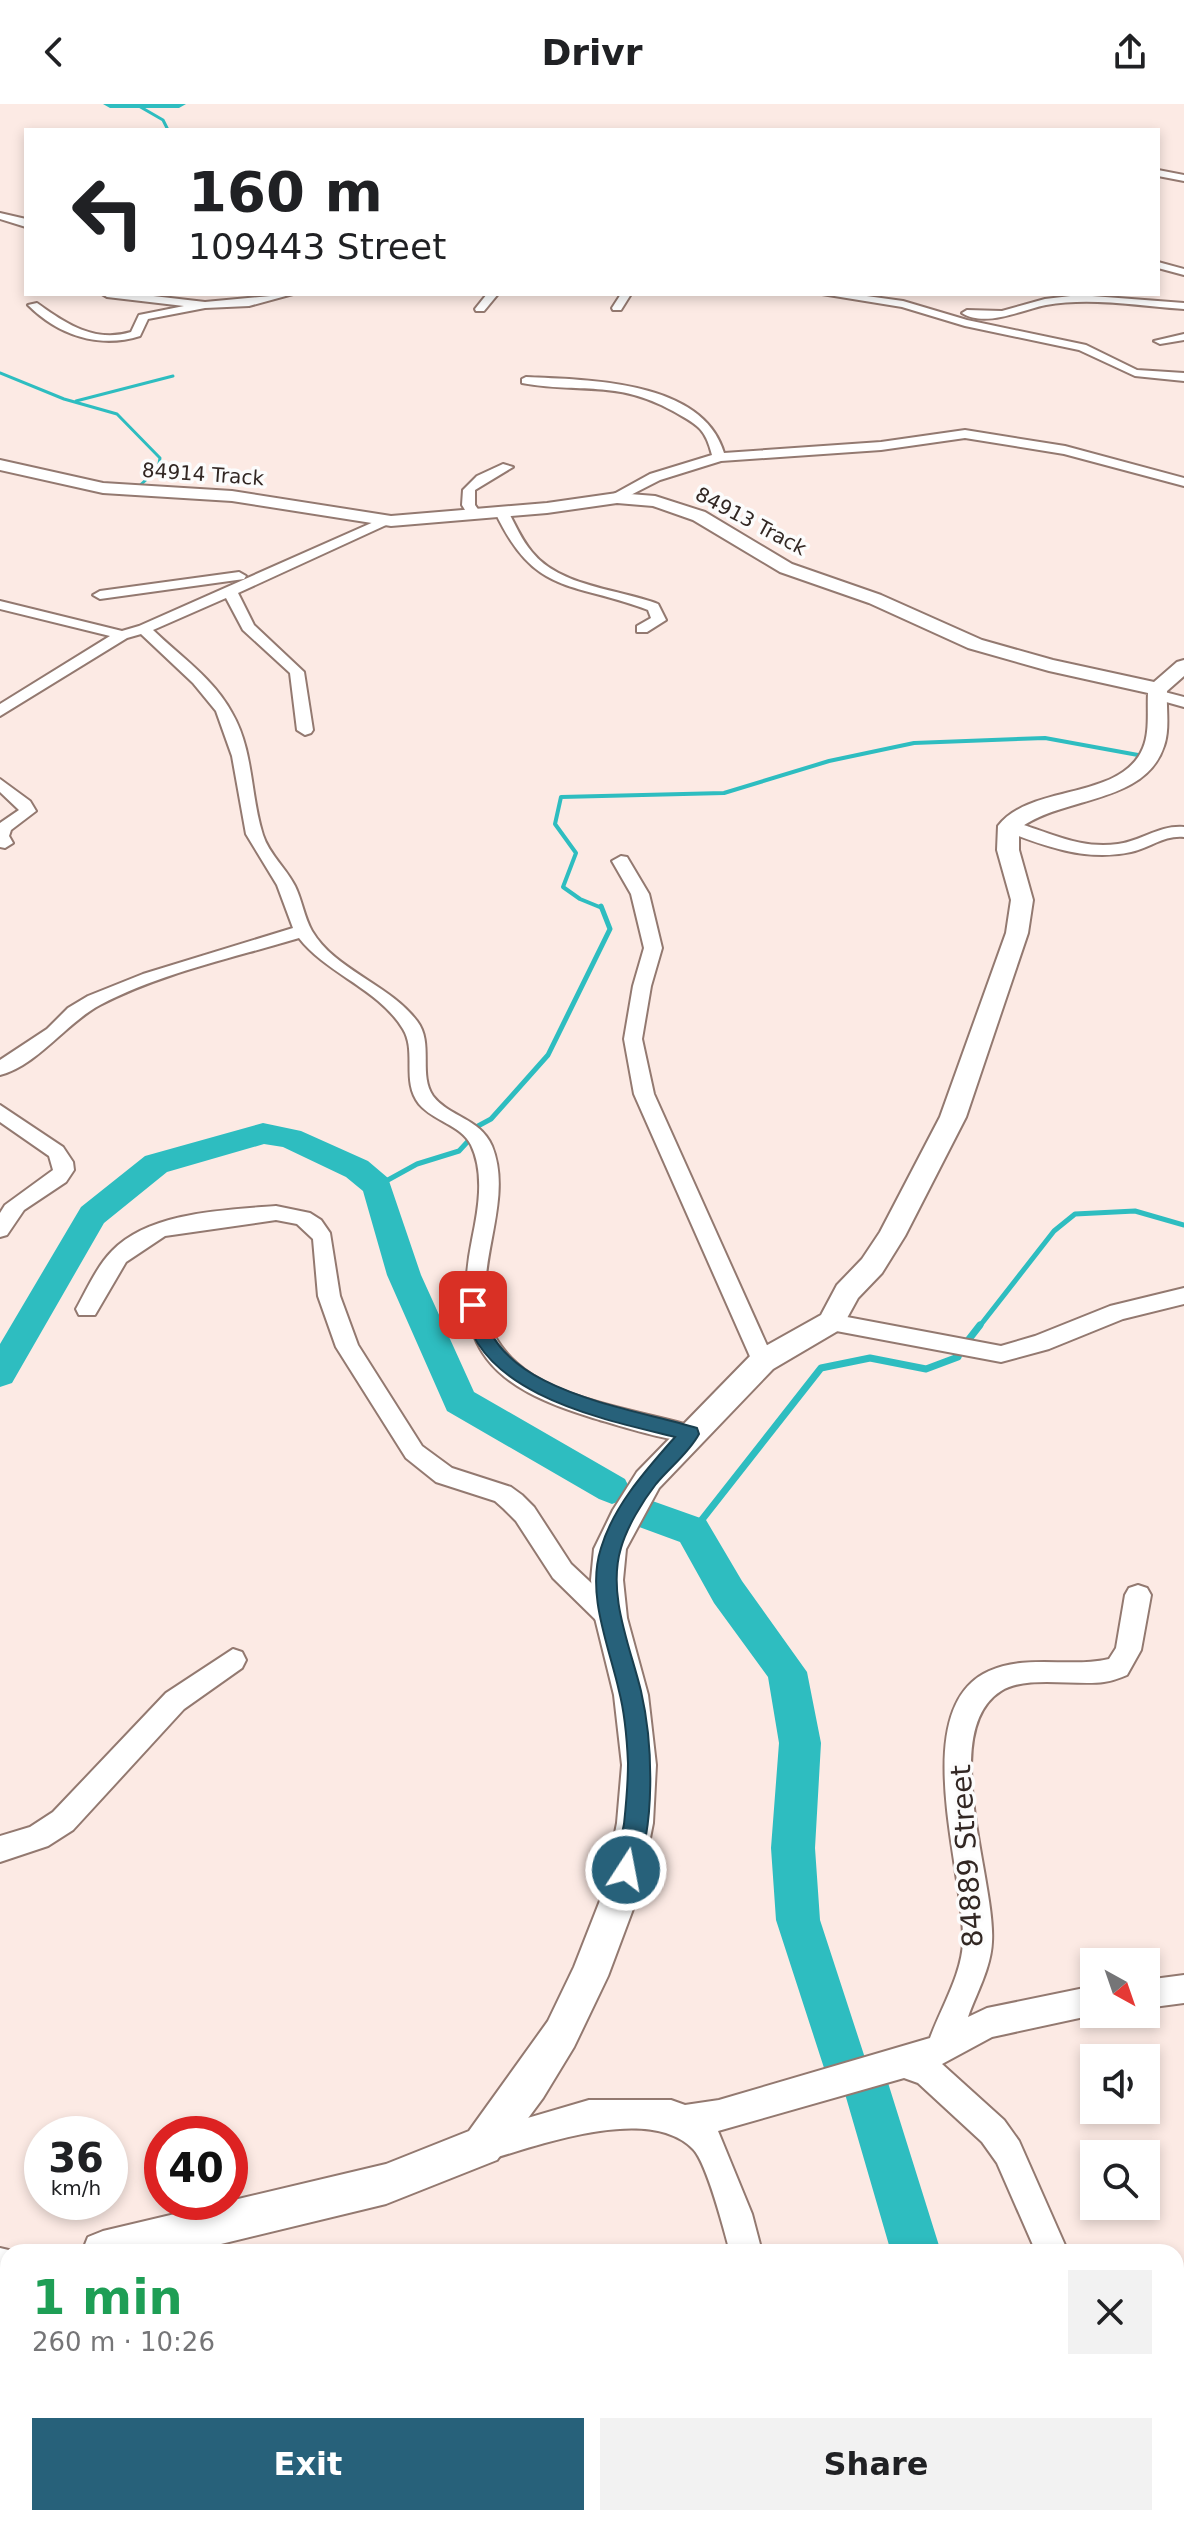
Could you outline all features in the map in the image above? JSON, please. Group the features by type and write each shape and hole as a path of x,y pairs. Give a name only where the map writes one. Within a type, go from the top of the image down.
{"street":[{"path":"1160,173 1184,178"},
{"path":"0,216 24,223"},
{"path":"1160,266 1184,272"},
{"path":"1160,295 1184,299"},
{"path":"125,296 205,305"},
{"path":"33,305 81,334 105,340 136,334 143,317 205,305 249,303 279,296"},
{"path":"480,309 491,296"},
{"path":"617,308 625,296"},
{"path":"842,296 985,314 1002,314 1045,302 1079,298 1184,306"},
{"path":"903,304 965,323 1092,350 1135,373 1184,377"},
{"path":"1160,341 1184,337"},
{"path":"526,381 575,382 643,391 700,420 709,428 719,457"},
{"path":"617,498 642,484 719,457 881,446 965,434 1054,447 1184,482"},
{"path":"714,439 759,452"},
{"name":"84914 Track","path":"0,465 103,488 232,496 397,520"},
{"path":"475,515 467,504 466,495 471,486 507,467"},
{"path":"642,484 655,501"},
{"name":"84913 Track","path":"0,711 122,635 144,629 229,589 397,520 475,515 617,498 655,501 699,516 786,568 875,599 975,644 1166,696"},
{"path":"502,512 525,557 544,572 653,607 659,620 642,629"},
{"path":"100,595 264,575"},
{"path":"229,589 248,627 291,663 297,672 305,730"},
{"path":"0,605 122,635"},
{"path":"144,629 211,693 225,712 243,764 254,837 287,886 303,931 313,944 363,981 412,1026 416,1038 419,1085 424,1098 471,1130 483,1148 488,1173 489,1219 477,1268 473,1305 475,1318 493,1354 514,1372 546,1390 612,1414 690,1434"},
{"path":"483,2146 561,2034 589,1976 621,1893 635,1823 639,1765 631,1695 611,1618 607,1580 610,1549 624,1519 648,1480 763,1361 831,1322 847,1292 872,1266 892,1236 953,1117 981,1030 1006,968 1022,910 1020,889 1005,840 1009,826 1037,810 1116,782 1145,762 1154,747 1166,696 1184,666"},
{"path":"0,784 28,811 3,828 1,836 5,843"},
{"path":"1009,826 1056,843 1085,849 1124,849 1165,832 1184,832"},
{"path":"621,861 640,894 653,948 642,986 633,1039 644,1094 763,1361"},
{"path":"0,1069 54,1033 75,1012 95,1000 149,978 303,931"},
{"path":"0,1111 7,1119 53,1147 64,1161 65,1168 56,1181 16,1205 0,1230"},
{"path":"87,1309 118,1257 142,1238 160,1229 276,1213 303,1218 314,1225 323,1238 329,1296 347,1347 414,1452 444,1475 503,1494 513,1502 525,1514 562,1571 611,1618"},
{"path":"831,1322 1001,1354 1041,1343 1118,1312 1184,1296"},
{"name":"84889 Street","path":"941,2049 974,1961 978,1941 960,1806 960,1743 969,1702 992,1681 1008,1677 1105,1671 1118,1667 1128,1650 1138,1595"},
{"path":"0,1849 38,1837 63,1821 175,1701 233,1660"},
{"path":"1160,1992 1184,1989"},
{"path":"136,2244 386,2184 483,2146 589,2115 671,2115 684,2121 719,2115 904,2063 941,2049 987,2023 1080,2004"},
{"path":"904,2063 928,2072 993,2131 1008,2152 1049,2244"},
{"path":"671,2115 706,2139 736,2214 744,2244"}],"waterway":[{"path":"110,104 179,104"},
{"path":"137,105 163,120 167,128"},
{"path":"0,373 64,399 117,414 160,458 158,469 137,488"},
{"path":"76,401 173,376"},
{"path":"602,908 580,899 563,887 576,853 555,824 561,797 724,793 829,761 914,743 1045,738 1138,755"},
{"path":"478,1126 491,1119 548,1055 610,929 602,908"},
{"path":"0,1374 92,1215 156,1164 263,1133 290,1138 357,1169 377,1186 404,1275 460,1401 612,1489"},
{"path":"377,1186 417,1164 459,1151 471,1138"},
{"path":"979,1327 1054,1231 1075,1214 1135,1211 1184,1225"},
{"path":"966,1343 980,1325"},
{"path":"693,1531 821,1368 870,1358 926,1369 958,1357 961,1349"},
{"path":"644,1513 693,1531 728,1592 787,1672 800,1743 793,1848 798,1920 842,2058"},
{"path":"867,2087 914,2244"}],"route":[{"path":"473,1305 475,1318 493,1354 527,1381 612,1414 690,1434 648,1480 610,1549 607,1580 611,1618 619,1639 631,1695 639,1765 635,1823 626,1870"}]}
